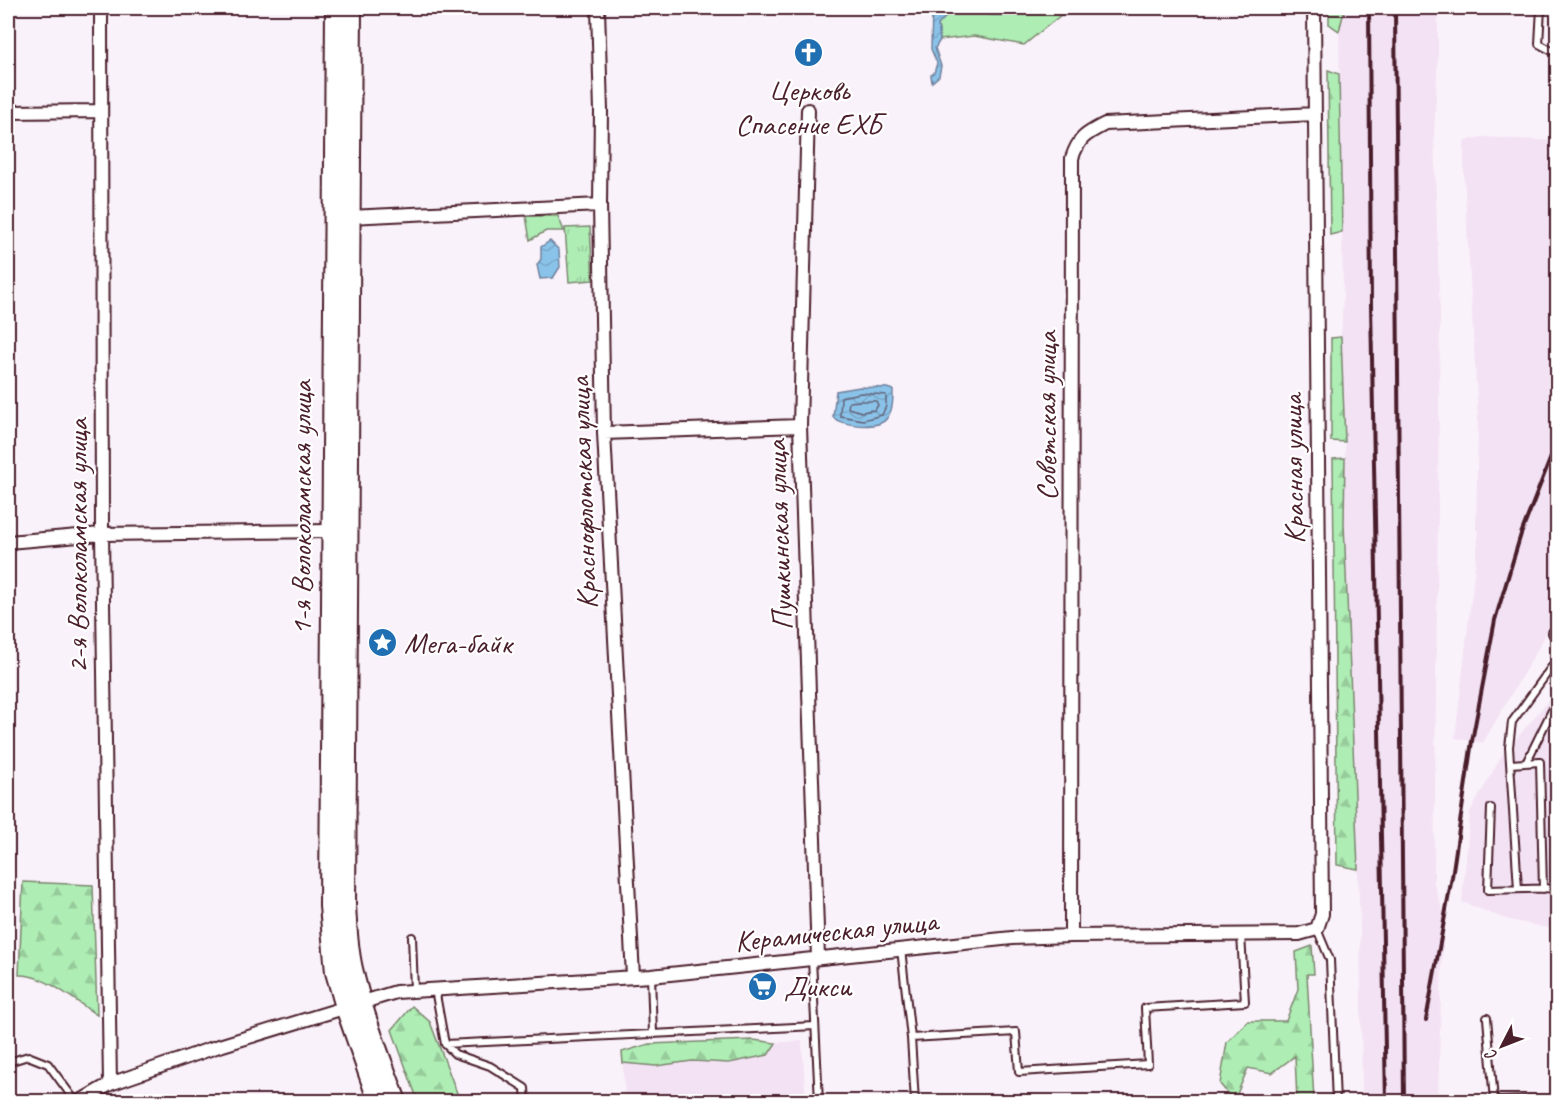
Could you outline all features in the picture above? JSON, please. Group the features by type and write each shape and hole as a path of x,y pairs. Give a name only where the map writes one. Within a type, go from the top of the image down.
{"main road":[{"name":"1-я Волоколамская улица","path":"336,8 330,906 334,961 396,1101"},
{"name":"1-я Волоколамская улица","path":"351,8 344,861 346,936 354,1005 379,1101"}],"street":[{"name":"2-я Волоколамская улица","path":"101,8 102,534 110,1084"},
{"name":"Краснофлотская улица","path":"598,8 604,433 633,976"},
{"name":"Красная улица","path":"1314,8 1322,914 1317,929"},
{"name":"Пушкинская улица","path":"808,110 800,426 815,958"},
{"path":"8,112 101,111"},
{"name":"Советская улица","path":"1071,936 1072,158 1077,143 1090,132 1105,124 1315,114"},
{"path":"349,217 600,206"},
{"path":"604,433 800,426"},
{"path":"8,542 102,534 331,531"},
{"name":"Керамическая улица","path":"354,1005 390,993 414,990 651,976 1012,938 1299,934 1317,929"},
{"path":"77,1101 110,1084 216,1047 354,1005"}],"lane":[{"path":"1541,8 1539,44 1557,54"},
{"path":"1518,889 1509,747 1512,722 1557,663"},
{"path":"1526,763 1557,698"},
{"path":"1510,764 1540,762 1544,889"},
{"path":"1491,808 1488,890 1557,888"},
{"path":"1317,929 1330,960 1336,1101"},
{"path":"911,1038 1016,1032 1019,1072 1148,1064 1145,1008 1245,1002 1241,935"},
{"path":"412,936 414,990"},
{"path":"901,949 915,1101"},
{"path":"815,958 815,1026 819,1101"},
{"path":"651,976 653,1034"},
{"path":"435,989 445,1044 455,1054 490,1066 525,1088 526,1101"},
{"path":"1487,1018 1494,1101 1557,1099"},
{"path":"445,1044 815,1026"},
{"path":"9,1062 28,1056 48,1064 77,1101"}],"shaded area":[{"path":"1345,8 1438,8 1434,134 1440,316 1434,884 1445,917 1438,1101 1362,1101 1360,925 1344,523 1345,442 1341,337 1343,297 1339,32"},
{"path":"1482,137 1558,141 1557,606 1544,638 1483,743 1455,738 1479,531 1476,530 1478,418 1464,141"},
{"path":"1557,690 1557,930 1505,919 1462,902 1470,812 1501,757"},
{"path":"802,1041 806,1101 625,1101 622,1052"}],"green space":[{"path":"961,8 992,14 1046,8 1104,8 1103,12 1061,15 1024,45 974,36 940,40 938,25 949,13"},
{"path":"1329,8 1345,8 1339,31 1329,24"},
{"path":"1328,70 1339,74 1342,232 1330,235"},
{"path":"526,216 558,216 564,231 546,231 530,240"},
{"path":"590,227 593,280 569,282 565,228"},
{"path":"1341,337 1345,442 1331,441 1331,338"},
{"path":"1345,458 1344,523 1358,869 1337,865 1333,459"},
{"path":"23,882 93,885 97,1015 49,984 29,976 19,975"},
{"path":"1312,946 1314,974 1307,974 1314,1101 1297,1101 1295,1056 1272,1073 1248,1068 1234,1101 1220,1084 1227,1042 1248,1021 1286,1021 1298,989 1296,952"},
{"path":"412,1006 430,1022 460,1101 418,1101 392,1030"},
{"path":"753,1040 776,1043 768,1055 729,1063 692,1061 656,1066 623,1063 622,1052 649,1044"}],"water":[{"path":"932,8 961,8 949,13 938,25 940,40 935,48 941,66 939,76 932,82 931,75 937,63 931,49"},
{"path":"969,8 1046,8 1028,13 997,15 977,12"},
{"path":"550,241 559,250 560,267 553,278 540,279 537,265 541,259 541,247"},
{"path":"860,387 893,390 890,412 883,422 860,425 843,423 833,417 836,391"}],"railway":[{"path":"1369,8 1371,305 1386,1102"},
{"path":"1395,8 1404,1102"},
{"path":"1426,1020 1452,877 1472,741 1495,620 1521,534 1558,439"}],"place":[{"name":"Церковь Спасение ЕХБ","path":"809,53"},
{"name":"Мега-байк","path":"383,643"},
{"name":"Дикси","path":"763,986"}]}
